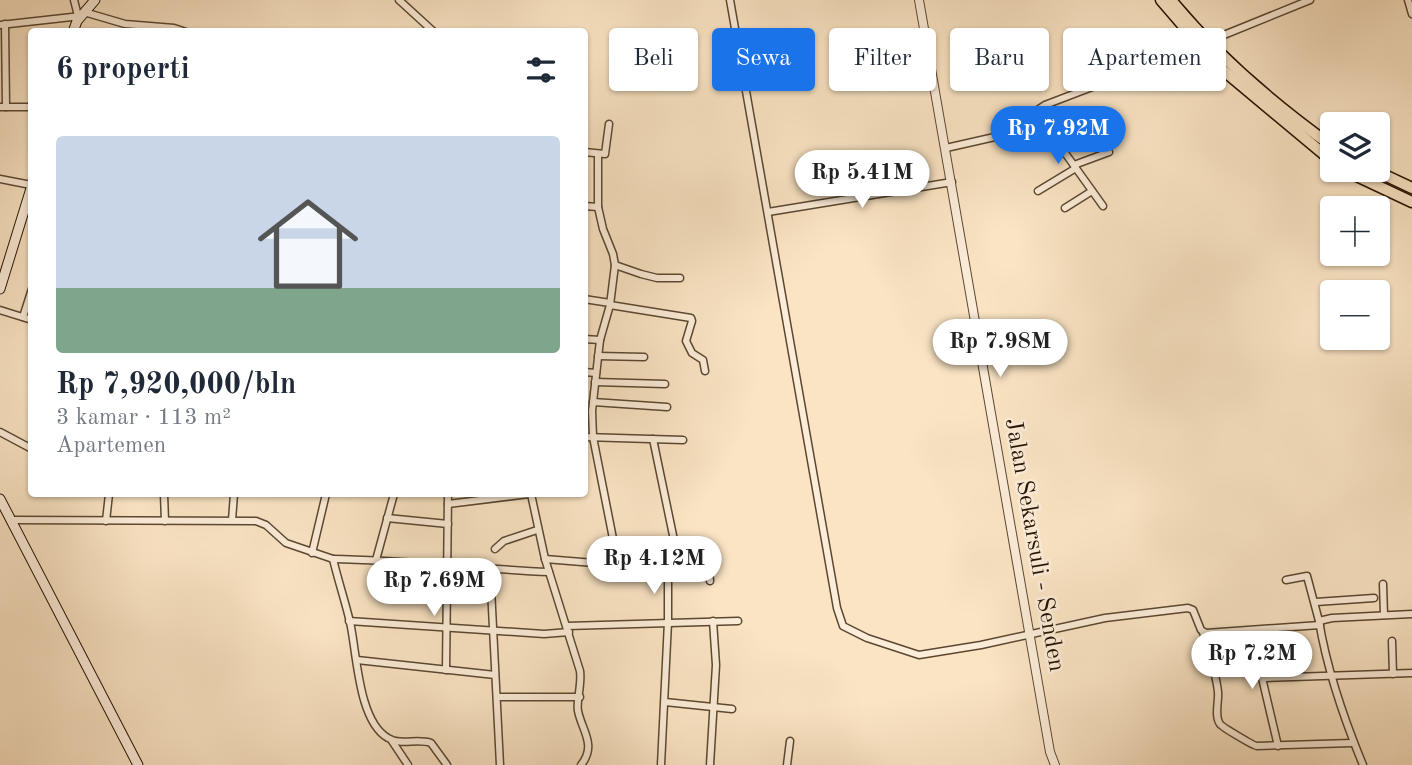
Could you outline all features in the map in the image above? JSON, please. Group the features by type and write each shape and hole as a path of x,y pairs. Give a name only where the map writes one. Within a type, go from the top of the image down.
{"highway":[{"path":"1161,0 1217,65 1320,151"},
{"path":"1171,0 1215,51 1280,109 1320,137"},
{"path":"1390,178 1412,188"},
{"path":"1370,182 1412,202"}],"main road":[{"path":"75,28 81,15 95,0"},
{"path":"0,289 28,204"},
{"path":"0,499 138,765"}],"street":[{"path":"74,0 81,15"},
{"path":"399,0 430,28"},
{"path":"730,0 837,608 843,626 867,638 919,655 1105,618 1188,608 1193,610 1203,632 1217,686 1217,717 1220,724 1253,746 1352,743"},
{"name":"Jalan Sekarsuli - Senden","path":"919,0 1029,635 1055,765"},
{"path":"1290,0 1291,9"},
{"path":"1226,34 1310,0"},
{"path":"1408,0 1412,14"},
{"path":"28,107 3,107 3,25 81,15 125,24 174,28"},
{"path":"946,148 999,136 1035,111 1078,91"},
{"path":"1035,111 1102,206"},
{"path":"588,153 604,155 607,152 609,124"},
{"path":"1038,191 1075,167 1109,152"},
{"path":"598,155 598,207 615,265 610,304 600,340 593,402 593,437 618,564"},
{"path":"0,179 28,184"},
{"path":"768,212 952,182"},
{"path":"1065,208 1092,191"},
{"path":"588,206 598,207"},
{"path":"615,265 657,278 680,278"},
{"path":"588,300 691,318 686,341 692,353 703,360 705,371"},
{"path":"23,317 28,301"},
{"path":"0,310 28,319"},
{"path":"588,339 600,340"},
{"path":"598,356 644,357"},
{"path":"588,372 596,373"},
{"path":"595,382 665,384"},
{"path":"593,402 667,407"},
{"path":"0,432 28,447"},
{"path":"588,437 683,440"},
{"path":"653,439 680,569"},
{"path":"106,521 109,497"},
{"path":"164,497 165,521"},
{"path":"232,520 234,497"},
{"path":"312,553 325,497"},
{"path":"376,560 393,497"},
{"path":"446,670 448,497"},
{"path":"448,504 505,497"},
{"path":"531,497 545,559 580,671 578,713 589,739 589,748 580,765 573,765"},
{"path":"387,518 448,524"},
{"path":"11,520 232,520 264,523 282,541 333,559 549,572"},
{"path":"495,549 503,541 537,530"},
{"path":"333,559 369,713 379,730 391,740 408,765"},
{"path":"545,559 668,569 705,568 709,572 710,581"},
{"path":"490,569 491,630 500,765"},
{"path":"662,765 668,569"},
{"path":"1286,580 1307,576 1332,676 1352,743 1363,765"},
{"path":"1383,584 1384,615"},
{"path":"1315,602 1374,598"},
{"path":"1203,632 1251,631 1320,623 1332,618 1412,614"},
{"path":"349,621 544,634 568,629 668,622 738,621"},
{"path":"710,765 716,665 713,621"},
{"path":"1251,631 1278,746"},
{"path":"1392,641 1394,674"},
{"path":"357,660 495,675"},
{"path":"1263,678 1412,673"},
{"path":"497,696 580,697"},
{"path":"664,702 732,709"},
{"path":"391,740 427,742 439,752 447,765"},
{"path":"787,765 790,741"}]}
